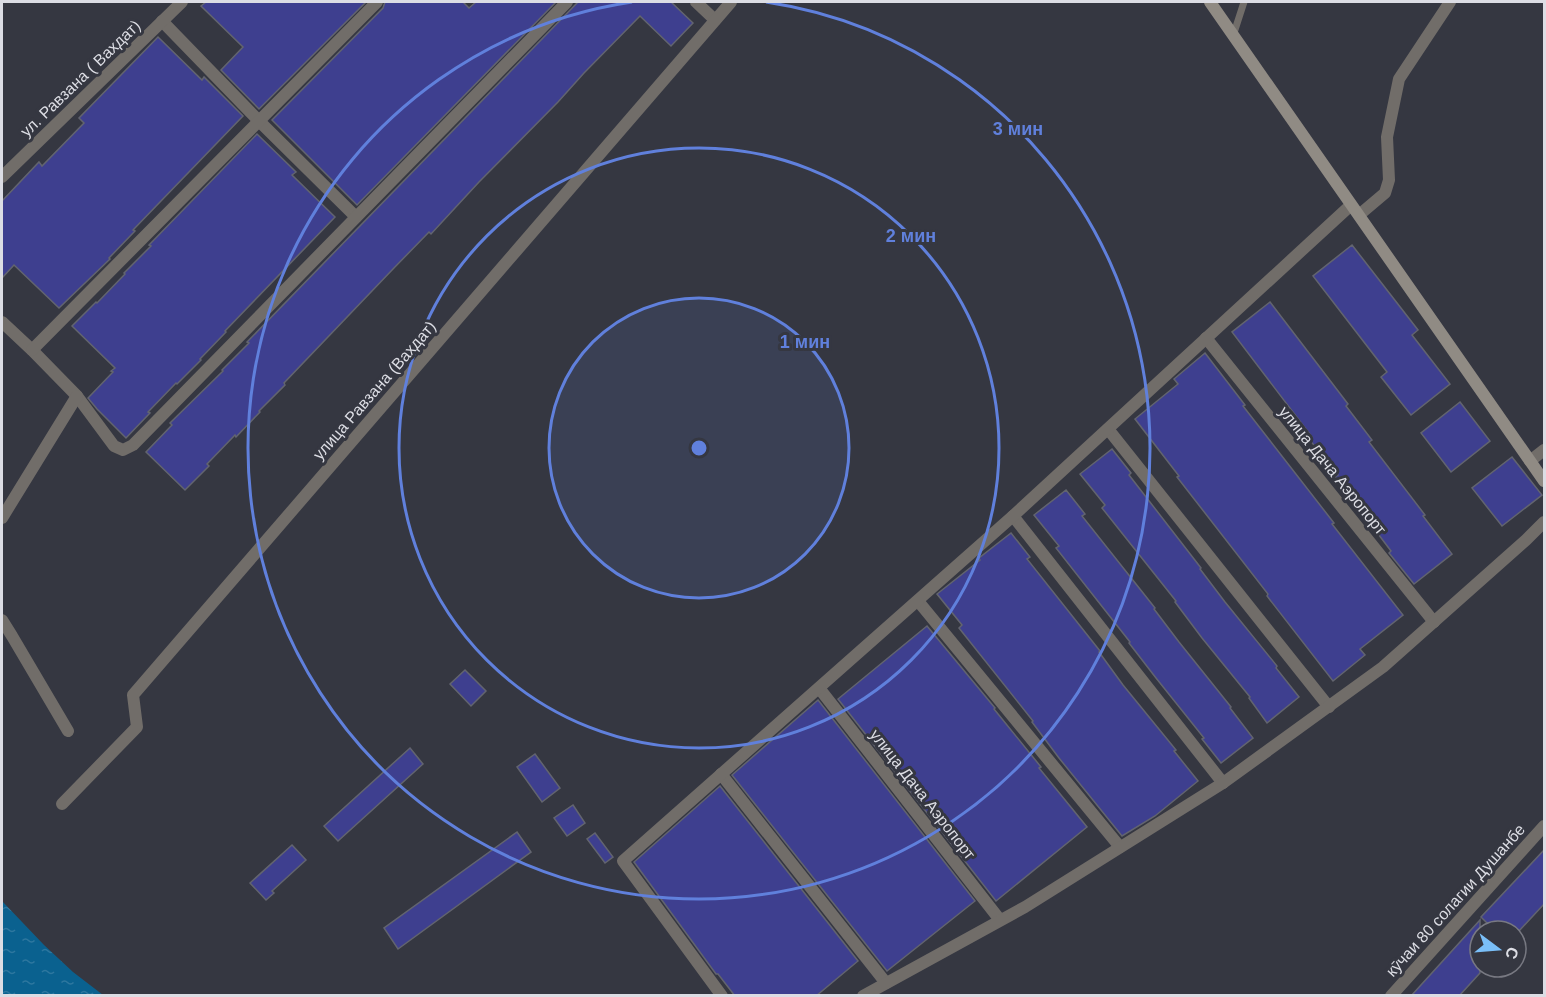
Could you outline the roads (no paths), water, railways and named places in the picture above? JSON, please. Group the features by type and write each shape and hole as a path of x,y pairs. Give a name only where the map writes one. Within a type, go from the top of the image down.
{"main road":[{"path":"1210,2 1544,478"}],"street":[{"name":"ул. Равзана ( Вахдат)","path":"2,177 182,2"},
{"path":"32,350 377,2"},
{"path":"2,322 77,396 114,446 123,450 133,446 567,2"},
{"path":"696,2 715,20"},
{"name":"улица Равзана (Вахдат)","path":"62,804 137,727 133,695 731,2"},
{"path":"722,996 623,861 1014,516 1206,338 1355,210 1385,193 1389,180 1387,137 1399,79 1450,2"},
{"path":"162,21 356,217"},
{"name":"улица Дача Аэропорт","path":"1206,338 1434,622"},
{"path":"2,518 77,396"},
{"path":"1108,429 1329,707"},
{"path":"1530,461 1545,450"},
{"path":"1014,516 1223,783"},
{"path":"863,996 1025,907 1223,783 1383,668 1545,522"},
{"path":"918,600 1120,847"},
{"path":"2,620 68,731"},
{"name":"улица Дача Аэропорт","path":"819,688 1000,920"},
{"path":"722,774 886,983"},
{"name":"кӯчаи 80 солагии Душанбе","path":"1391,996 1545,826"}],"lane":[{"path":"1233,36 1244,2"}],"water":[{"path":"2,901 73,972 103,995 2,995"}]}
